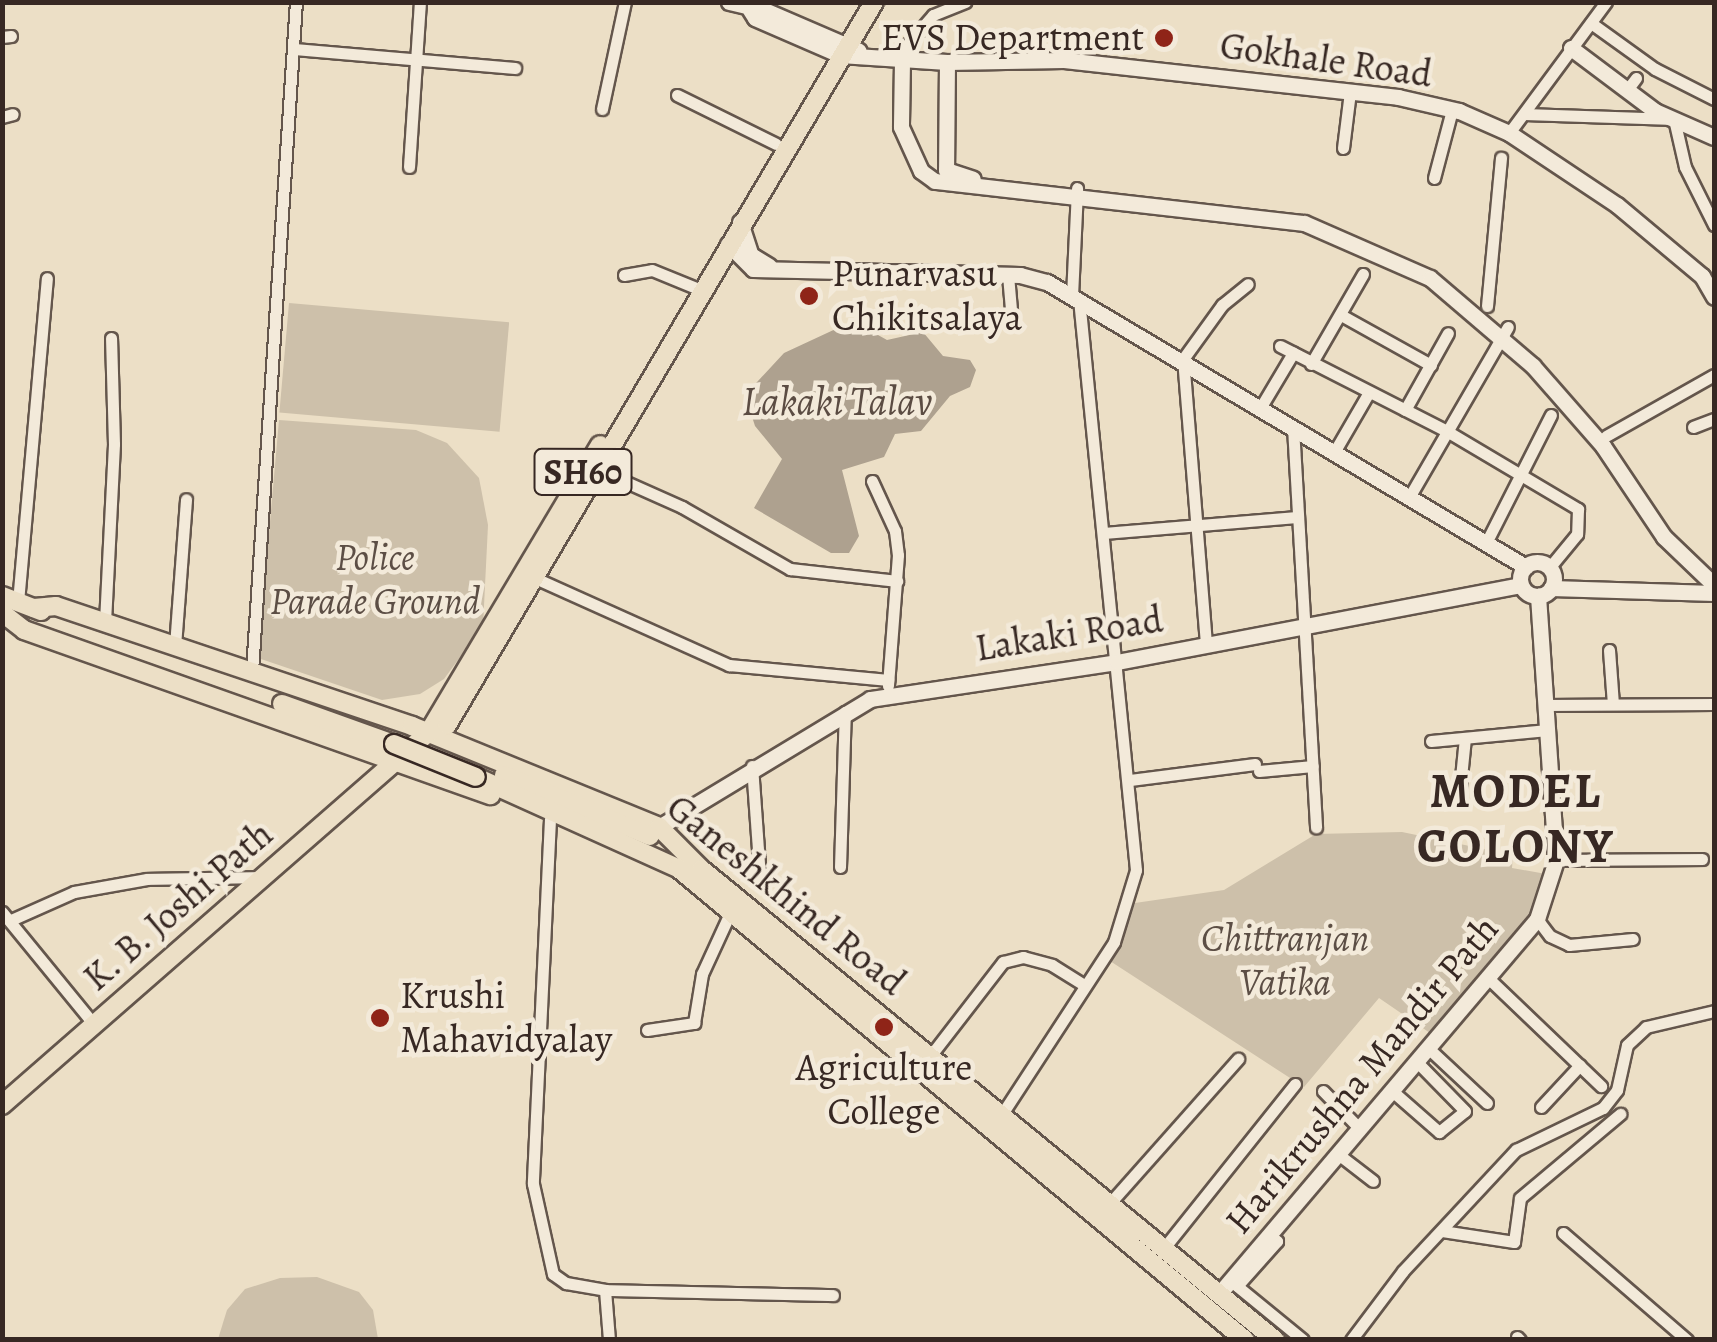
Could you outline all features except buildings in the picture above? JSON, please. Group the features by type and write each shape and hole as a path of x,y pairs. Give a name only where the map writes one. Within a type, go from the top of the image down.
{"main road":[{"name":"SH60","path":"429,732 696,288 728,244 874,2"},
{"name":"SH60","path":"728,244 724,236 776,144 830,55 844,49"},
{"name":"SH60","path":"429,732 447,725 599,470 714,265"},
{"name":"Ganeshkhind Road","path":"11,610 56,606 429,732 476,770 550,818 698,876 931,1055 1274,1340"},
{"path":"11,610 476,770 661,841 698,876"},
{"path":"11,610 398,746"},
{"name":"K. B. Joshi Path","path":"2,1105 261,877 398,746 429,732"},
{"name":"Ganeshkhind Road","path":"476,770 659,827 730,913 1245,1340"}],"street":[{"path":"252,672 296,2"},
{"path":"409,168 420,2"},
{"path":"602,109 626,2"},
{"path":"728,2 844,49"},
{"path":"966,2 933,15 906,46 902,61 901,127 920,170 947,185 1077,193"},
{"path":"1509,133 1606,2"},
{"path":"1591,23 1655,69 1714,100"},
{"path":"1571,48 1632,84 1674,119 1714,137"},
{"path":"294,49 515,68"},
{"name":"Gokhale Road","path":"844,49 902,61 1064,60 1350,92 1452,110 1509,133 1618,205 1708,276 1714,297"},
{"path":"948,62 946,170 960,178 1304,223 1388,253 1487,306 1603,446 1664,537 1714,586"},
{"path":"1343,148 1350,92"},
{"path":"677,94 776,144"},
{"path":"1434,178 1452,110"},
{"path":"1524,114 1674,119"},
{"path":"1674,119 1685,166 1714,225"},
{"path":"1487,306 1501,158"},
{"path":"1002,1114 1114,942 1136,870 1130,780 1076,298 1077,193"},
{"path":"740,222 752,255 773,267"},
{"path":"728,244 753,270"},
{"path":"1388,253 1505,330 1606,436 1652,510 1714,586"},
{"path":"714,265 753,270 773,267 1008,275 1047,282 1488,539 1548,582"},
{"path":"624,275 652,270 696,288"},
{"path":"1311,364 1363,274"},
{"path":"1008,275 1011,312"},
{"path":"11,610 47,278"},
{"path":"1206,644 1184,359 1222,305 1248,284"},
{"path":"1341,315 1431,364"},
{"path":"1411,494 1505,330"},
{"path":"1406,410 1448,333"},
{"path":"105,622 114,444 110,338"},
{"path":"1280,346 1445,430 1578,509 1578,534 1548,582"},
{"path":"1262,405 1292,354"},
{"path":"1606,436 1714,374"},
{"path":"1336,449 1370,392"},
{"path":"1488,539 1550,416"},
{"path":"1693,428 1714,419"},
{"path":"1293,423 1316,827"},
{"path":"599,470 682,507 790,569 898,581"},
{"path":"535,578 729,665 888,688 898,581 895,531 872,482"},
{"path":"175,646 186,499"},
{"path":"1103,532 1298,517"},
{"path":"1526,567 1521,585 1548,582 1714,586"},
{"name":"Harikrushna Mandir Path","path":"1219,1294 1537,919 1556,860 1545,704 1548,582"},
{"name":"Lakaki Road","path":"659,827 752,766 888,688 1117,662 1521,585"},
{"path":"1609,650 1613,704"},
{"path":"1545,704 1714,704"},
{"path":"840,868 845,711"},
{"path":"1431,741 1547,730"},
{"path":"1460,797 1465,738"},
{"path":"752,766 760,878"},
{"path":"1130,780 1312,766"},
{"path":"550,818 532,1184 554,1274 566,1283 605,1290 833,1295"},
{"path":"1556,860 1702,859"},
{"path":"93,1022 7,916 74,892 147,879 261,877"},
{"path":"647,1030 694,1023 702,974 730,913"},
{"path":"1537,919 1569,945 1633,939"},
{"path":"931,1055 1003,962 1023,956 1052,965 1086,986"},
{"path":"1487,977 1601,1086"},
{"path":"1351,1340 1516,1150 1603,1108 1618,1090 1627,1044 1646,1027 1714,1011"},
{"path":"1391,1090 1439,1132 1465,1112 1465,1104 1422,1054"},
{"path":"1422,1054 1488,1103"},
{"path":"1110,1204 1238,1058"},
{"path":"1541,1107 1578,1064"},
{"path":"1164,1248 1295,1084"},
{"path":"1323,1092 1359,1128"},
{"path":"1442,1231 1514,1242 1520,1198 1620,1114"},
{"path":"1338,1154 1374,1180"},
{"path":"1563,1233 1687,1340"},
{"path":"1268,1236 1278,1241 1236,1286 1303,1340"},
{"path":"605,1290 609,1340"}],"green space":[{"path":"289,303 509,322 500,432 279,413"},
{"name":"Police Parade Ground","path":"279,420 416,430 447,443 479,478 488,525 483,626 444,679 420,694 382,700 258,658"},
{"name":"Chittranjan Vatika","path":"1402,832 1513,855 1512,868 1546,874 1531,915 1430,1033 1379,998 1304,1087 1110,961 1135,903 1224,890 1316,834"},
{"path":"317,1277 359,1292 373,1310 378,1339 218,1339 227,1310 245,1289 280,1278"}],"water":[{"name":"Lakaki Talav","path":"855,320 867,321 869,330 887,340 923,332 943,356 970,360 976,370 970,387 950,396 921,431 895,434 884,457 842,470 859,536 849,553 831,553 754,508 782,459 755,426 745,395 784,353"}],"place":[{"name":"EVS Department","path":"1164,38"},
{"name":"Punarvasu Chikitsalaya","path":"809,296"},
{"name":"Krushi Mahavidyalay","path":"380,1018"},
{"name":"Agriculture College","path":"884,1027"}],"district":[{"name":"MODEL COLONY","path":"1516,818"}]}
